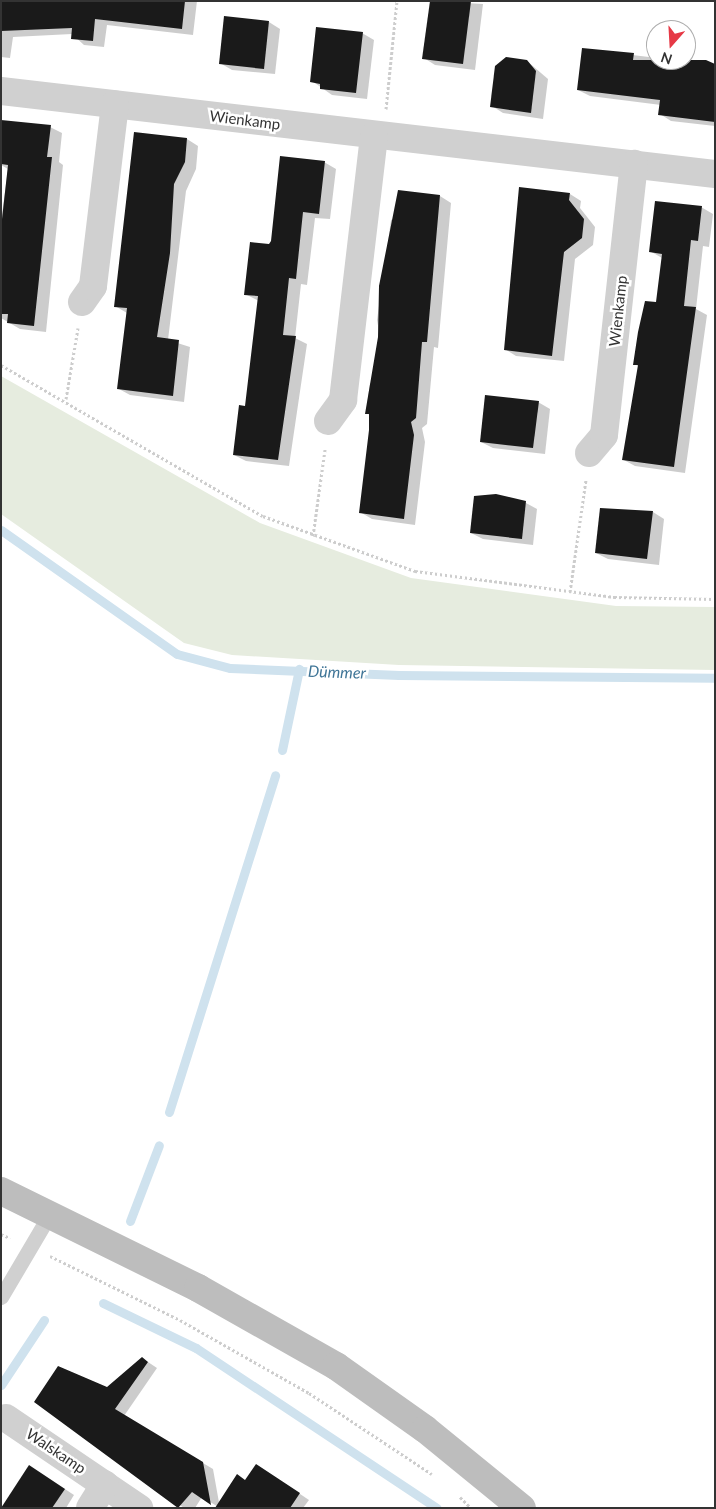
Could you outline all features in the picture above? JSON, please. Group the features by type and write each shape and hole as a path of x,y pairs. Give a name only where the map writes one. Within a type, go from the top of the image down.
{"main road":[{"path":"1,1191 51,1212 336,1366 425,1429 522,1508"}],"street":[{"name":"Wienkamp","path":"1,91 379,137 715,174"},
{"path":"82,302 93,286 115,104"},
{"path":"328,421 343,400 379,137"},
{"name":"Wienkamp","path":"589,454 604,435 634,164"},
{"name":"Walskamp","path":"6,1418 139,1508"},
{"path":"90,1508 105,1484"}],"lane":[{"path":"1,1297 33,1248 51,1212"}],"path":[{"path":"379,137 397,1"},
{"path":"66,399 82,302"},
{"path":"1,365 66,399 262,516 313,536 415,571 570,592 715,599"},
{"path":"313,536 328,421"},
{"path":"570,592 589,454"},
{"path":"1,1234 180,1320 292,1384 438,1478"},
{"path":"452,1489 471,1508"}],"shaded area":[{"path":"1,376 260,523 411,578 616,606 715,607 715,670 399,665 232,655 184,643 1,514"}],"building":[{"path":"1,1 185,1 182,29 95,19 93,41 71,39 72,28 1,31"},
{"path":"430,1 471,1 463,64 422,59"},
{"path":"224,16 269,21 264,69 219,64"},
{"path":"316,27 363,32 356,93 320,89 320,84 310,82"},
{"path":"582,48 634,53 633,60 646,60 646,70 696,70 696,60 706,60 715,64 715,122 658,115 660,100 577,90"},
{"path":"506,57 527,60 536,71 531,113 490,107 495,66"},
{"path":"1,120 51,125 47,157 52,157 34,326 7,323 8,314 1,314 1,228 8,165 1,164"},
{"path":"134,132 187,138 185,162 174,184 170,253 157,337 179,340 173,396 117,389 127,308 114,307"},
{"path":"280,156 325,161 319,214 303,212 296,279 289,278 283,335 296,336 278,460 233,455 239,405 245,406 258,296 244,295 250,242 269,244 271,241"},
{"path":"519,187 570,193 569,200 584,219 582,238 564,252 552,356 504,350"},
{"path":"398,190 440,195 427,342 422,342 416,418 411,422 414,435 404,519 359,513 369,430 369,414 365,414 378,337 379,286"},
{"path":"655,201 702,206 698,241 691,240 684,306 696,307 674,467 622,460 638,365 633,365 638,332 645,301 656,302 662,254 649,252"},
{"path":"485,395 539,401 533,448 480,442"},
{"path":"496,494 526,501 522,539 470,533 474,496"},
{"path":"600,508 653,511 647,559 595,553"},
{"path":"142,1357 148,1362 115,1409 203,1462 211,1505 192,1492 178,1508 34,1402 58,1366 107,1387"},
{"path":"256,1464 300,1493 290,1508 215,1508 237,1474 245,1480"},
{"path":"29,1465 65,1489 52,1508 1,1508"}],"waterway":[{"name":"Dümmer","path":"1,530 177,654 230,668 399,675 715,678"},
{"path":"282,750 299,669"},
{"path":"169,1112 275,775"},
{"path":"130,1221 159,1145"},
{"path":"103,1303 196,1348 437,1508"},
{"path":"1,1385 44,1320"}]}
